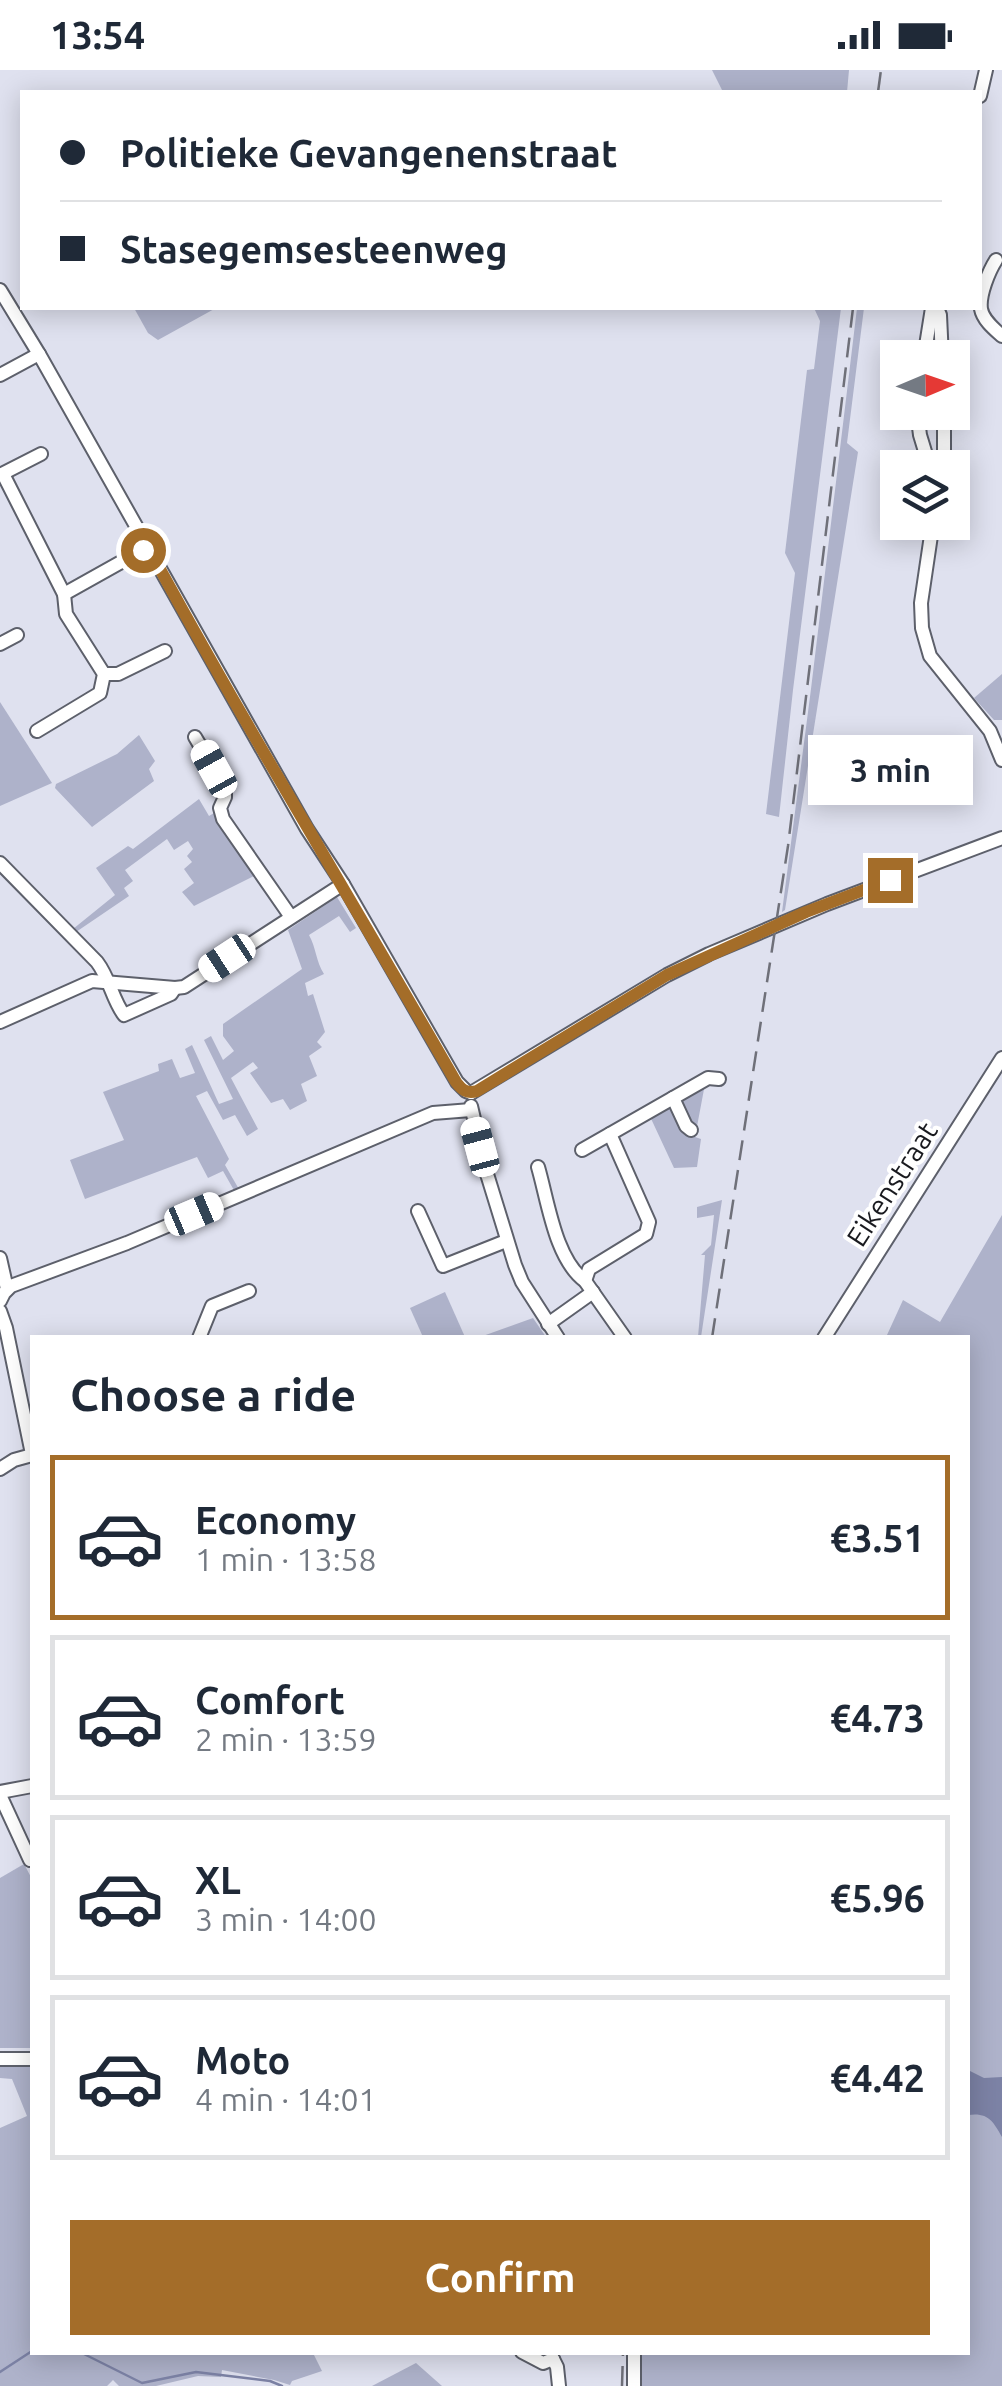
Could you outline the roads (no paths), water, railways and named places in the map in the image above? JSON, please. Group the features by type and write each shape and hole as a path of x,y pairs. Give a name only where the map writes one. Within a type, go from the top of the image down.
{"street":[{"path":"982,298 999,260"},
{"path":"0,290 308,830 456,1082 471,1093"},
{"path":"928,340 935,310"},
{"path":"936,310 941,340"},
{"path":"981,310 1002,336"},
{"path":"0,375 39,354"},
{"path":"37,730 100,693 104,674 66,614 64,594 1,474 40,454"},
{"path":"930,540 921,603 922,628 930,656 940,672 996,729 1002,760"},
{"path":"64,594 148,547"},
{"path":"0,644 17,635"},
{"path":"104,674 118,674 164,651"},
{"path":"195,737 225,788 220,808 223,818 291,917"},
{"path":"471,1093 667,975 709,954 1002,838"},
{"path":"0,863 97,962 106,974 121,1013 171,994 175,988"},
{"path":"0,1022 92,980 184,987 343,884"},
{"name":"Eikenstraat","path":"826,1335 1002,1058"},
{"path":"582,1150 708,1078 719,1079"},
{"path":"471,1093 471,1110 506,1240 522,1282 556,1335"},
{"path":"673,1098 690,1130"},
{"path":"0,1258 2,1296 34,1277 127,1243 433,1113 471,1110"},
{"path":"548,1324 589,1286 589,1269 646,1234 649,1228 610,1134"},
{"path":"538,1167 561,1249 623,1335"},
{"path":"418,1211 443,1266 506,1240"},
{"path":"200,1335 212,1306 248,1291"},
{"path":"0,1312 26,1394 30,1435"},
{"path":"0,1469 30,1456"},
{"path":"30,1786 0,1793 30,1860"},
{"path":"0,2059 30,2059"},
{"path":"528,2355 543,2363 555,2356 559,2386"},
{"path":"634,2355 634,2386"}],"waterway":[{"path":"0,2372 30,2352"},
{"path":"86,2355 142,2383 196,2372 270,2381 282,2386"}],"railway":[{"path":"878,90 881,70"},
{"path":"712,1335 788,846 853,310"},
{"path":"622,2386 623,2355"}]}
